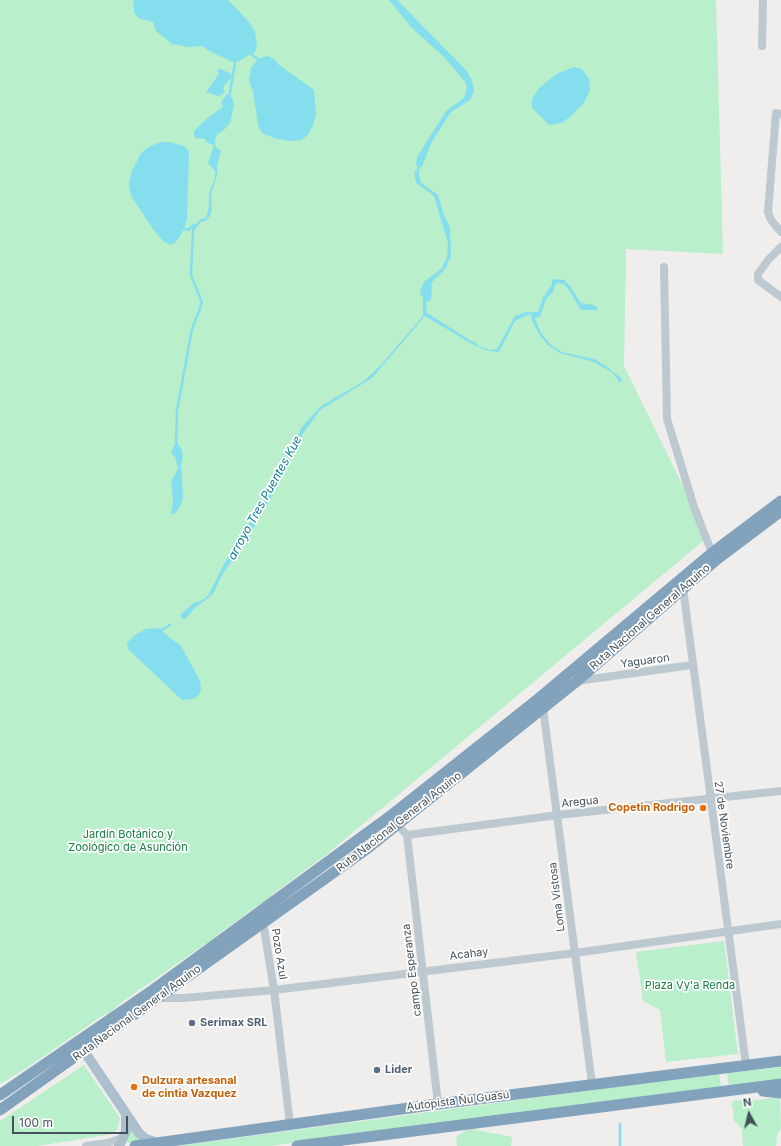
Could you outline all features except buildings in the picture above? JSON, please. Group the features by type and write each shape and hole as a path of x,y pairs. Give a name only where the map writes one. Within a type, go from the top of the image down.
{"highway":[{"name":"Ruta Nacional General Aquino","path":"0,1095 154,990 389,816 538,699 712,553 781,501"},
{"name":"Ruta Nacional General Aquino","path":"0,1110 159,998 398,825 577,681 682,588 716,560 781,511"},
{"name":"Autopista Ñu Guasú","path":"135,1146 438,1104 781,1061"},
{"name":"Autopista Ñu Guasú","path":"297,1146 781,1084"},
{"path":"738,1089 781,1092"}],"main road":[{"path":"84,1051 139,1132 146,1139 157,1143"},
{"path":"121,1142 127,1125 126,1114"}],"street":[{"path":"762,46 763,0"},
{"path":"781,114 776,113 768,212 771,220 781,232"},
{"path":"781,248 768,260 758,274 758,280 781,297"},
{"path":"664,267 668,419 670,433 694,506 712,553"},
{"name":"27 de Noviembre","path":"682,588 746,1065"},
{"name":"Yaguaron","path":"577,681 692,666"},
{"name":"Loma Vistosa","path":"543,708 592,1084"},
{"name":"Aregua","path":"407,835 558,816 781,791"},
{"path":"389,816 407,835"},
{"name":"campo Esperanza","path":"407,835 438,1104"},
{"name":"Pozo Azul","path":"263,922 274,990 290,1124"},
{"name":"Acahay","path":"159,998 184,998 274,990 575,953 781,924"},
{"path":"86,1146 121,1142"}],"green space":[{"name":"Jardín Botánico y Zoológico de Asunción","path":"0,0 716,0 723,254 626,249 624,366 708,537 327,854 273,894 267,901 257,906 217,935 211,942 205,944 118,1005 110,1013 105,1014 25,1069 0,1084"},
{"name":"Plaza Vy'a Renda","path":"724,941 738,1054 666,1062 660,1010 643,1001 636,952"},
{"path":"84,1065 120,1118 118,1128 113,1134 37,1146 0,1146 0,1121"},
{"path":"781,1067 781,1081 729,1087 727,1073"},
{"path":"719,1073 721,1087 270,1146 177,1146"},
{"path":"780,1097 781,1129 777,1134 776,1146 743,1146 742,1129 735,1122 733,1117 733,1108 731,1105 734,1100 749,1101"},
{"path":"132,1127 140,1141 128,1143 126,1142"},
{"path":"472,1129 512,1137 511,1146 457,1146 456,1137 465,1131"}],"water":[{"path":"135,0 228,0 249,22 255,32 257,46 255,52 235,63 209,51 202,46 188,47 172,44 156,31 153,22 138,18 134,12 133,2"},
{"path":"389,0 397,0 466,70 472,80 474,91 470,100 451,112 431,143 422,167 416,165 417,157 446,111 464,98 467,87 465,82 445,58 412,28"},
{"path":"267,56 273,58 279,65 314,90 316,115 308,135 301,140 292,141 277,139 262,133 258,125 253,91 249,81 251,68 258,59"},
{"path":"574,67 582,69 589,79 590,90 584,103 571,116 562,123 549,125 532,108 532,99 539,88 558,73"},
{"path":"220,69 230,73 232,77 223,87 225,92 219,96 224,98 206,92 219,74 217,70"},
{"path":"227,94 232,98 234,104 230,123 223,131 217,134 215,141 216,148 221,150 217,166 217,176 211,194 212,210 209,217 207,215 209,193 215,178 215,171 208,163 214,145 206,142 205,139 195,138 194,131 205,120 223,107 221,102"},
{"path":"160,142 170,142 184,146 189,151 187,219 184,229 176,242 170,245 163,241 153,229 131,196 129,186 131,173 141,153"},
{"path":"414,171 419,173 420,181 424,185 438,195 444,215 450,227 451,257 445,269 432,282 431,300 426,302 427,313 468,339 467,341 425,316 372,378 320,410 284,460 277,475 274,491 266,507 258,518 255,515 269,493 274,474 299,434 301,428 321,406 364,381 381,365 423,316 423,297 420,295 421,289 424,282 442,268 447,257 448,243 434,196 416,183"},
{"path":"552,279 564,280 570,286 581,303 594,305 598,308 597,310 581,310 567,287 563,284 556,283 553,292 546,299 540,317 535,318 541,333 551,345 562,352 594,359 606,366 622,379 620,383 613,373 594,362 560,353 549,346 541,337 532,321 531,315 538,312 543,298 552,284"},
{"path":"527,312 527,315 515,321 498,352 485,350 472,343 473,342 481,347 491,350 497,349 515,316"},
{"path":"178,443 179,447 181,447 183,458 181,464 183,498 176,513 171,514 173,500 171,483 178,468 175,457 171,454 173,447"},
{"path":"251,520 256,523 222,575 213,594 195,608 184,620 180,615 194,603 203,600 209,594 224,564"},
{"path":"161,628 164,633 181,646 200,681 201,689 199,695 193,699 182,700 128,649 127,643 135,635 146,629"}],"waterway":[{"path":"252,55 258,59"},
{"path":"229,99 235,63"},
{"name":"arroyo Tres Puentes Kue","path":"417,175 419,164"},
{"path":"176,444 177,411 192,329 202,303 191,275 193,230 201,220 205,220 209,215"},
{"path":"184,229 188,230 194,225 197,225"},
{"path":"525,314 536,313"},
{"path":"465,339 475,344"},
{"name":"arroyo Tres Puentes Kue","path":"253,524 258,514"},
{"name":"arroyo Tres Puentes Kue","path":"162,630 170,625"},
{"path":"620,1124 620,1146"}],"place":[{"name":"Copetin Rodrigo","path":"703,808"},
{"name":"Serimax SRL","path":"192,1023"},
{"name":"Lider","path":"377,1070"},
{"name":"Dulzura artesanal de cintia Vazquez","path":"134,1087"}]}
